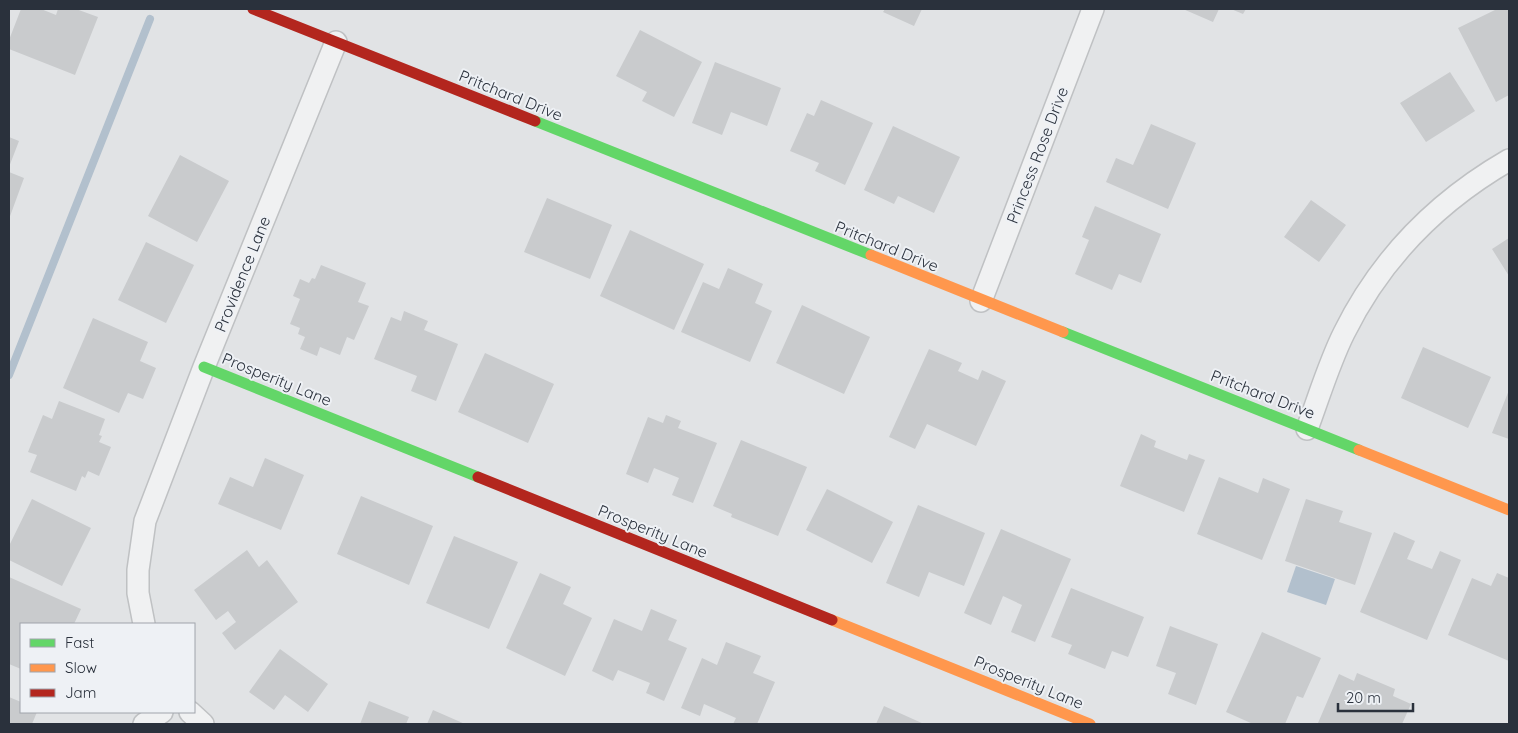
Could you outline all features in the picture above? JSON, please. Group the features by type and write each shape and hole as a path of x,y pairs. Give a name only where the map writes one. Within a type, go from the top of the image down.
{"street":[{"name":"Pritchard Drive","path":"253,9 1509,510"},
{"name":"Princess Rose Drive","path":"981,301 1093,9"},
{"name":"Providence Lane","path":"144,623 138,592 138,570 145,521 204,367 336,42"},
{"path":"1307,429 1344,333 1390,260 1409,237 1439,208 1468,186 1509,160"},
{"name":"Prosperity Lane","path":"204,367 1090,724"},
{"path":"144,724 160,713"},
{"path":"191,713 203,724"}],"water":[{"path":"1296,566 1335,579 1326,605 1287,592"}],"building":[{"path":"21,9 41,9 56,15 58,9 76,9 98,17 75,75 9,49 9,40"},
{"path":"885,9 922,9 914,26 883,12"},
{"path":"1183,9 1219,9 1213,22"},
{"path":"1231,9 1246,9 1243,14"},
{"path":"1497,9 1509,9 1509,95 1496,102 1458,28"},
{"path":"640,30 702,62 674,117 642,101 647,92 616,76"},
{"path":"715,62 781,88 767,126 731,112 722,135 692,123"},
{"path":"1450,72 1475,111 1426,142 1400,103"},
{"path":"821,100 873,123 845,185 815,171 819,163 790,151 807,113 814,116"},
{"path":"1151,124 1196,143 1168,209 1106,182 1116,158 1133,165"},
{"path":"893,126 960,157 934,213 898,196 894,204 864,190"},
{"path":"9,137 19,141 9,167"},
{"path":"180,155 229,181 197,242 148,216"},
{"path":"9,172 24,178 9,219"},
{"path":"547,198 612,225 590,279 524,252"},
{"path":"1311,200 1346,225 1319,262 1284,237"},
{"path":"1095,206 1161,234 1141,283 1119,274 1112,290 1075,274 1089,240 1082,237"},
{"path":"630,230 704,264 674,330 600,296"},
{"path":"1509,238 1509,276 1492,249"},
{"path":"146,242 194,265 166,323 118,300"},
{"path":"321,265 366,283 358,302 369,306 354,340 347,337 340,355 320,347 317,356 300,349 305,337 298,334 300,328 290,324 300,299 293,296 300,279 309,283 312,278 315,279"},
{"path":"728,268 763,284 755,303 772,311 750,362 681,332 703,282 719,289"},
{"path":"802,305 870,337 844,394 776,363"},
{"path":"404,311 428,321 424,330 458,344 436,401 411,391 417,376 374,359 391,317 401,321"},
{"path":"93,318 148,342 140,361 156,368 143,399 128,393 119,413 63,388"},
{"path":"1423,347 1491,377 1468,428 1401,398"},
{"path":"929,349 962,363 958,371 978,380 982,370 1006,381 976,446 927,424 915,449 889,437"},
{"path":"485,353 554,384 528,443 458,412"},
{"path":"1509,390 1509,439 1492,433"},
{"path":"59,401 105,419 99,435 102,436 99,442 111,447 99,476 88,471 85,478 82,476 76,491 30,472 37,455 28,452 43,415 52,419"},
{"path":"666,415 681,421 678,428 717,443 693,503 672,495 679,478 654,468 648,483 626,474 648,417 663,423"},
{"path":"1141,434 1156,441 1154,447 1187,460 1189,454 1205,460 1184,512 1120,486"},
{"path":"741,440 807,467 778,536 731,517 732,514 713,506"},
{"path":"265,458 304,475 281,530 218,504 230,477 253,487"},
{"path":"1219,477 1258,493 1263,478 1290,489 1262,560 1197,534"},
{"path":"827,489 893,522 872,563 806,530"},
{"path":"361,496 433,526 409,585 337,554"},
{"path":"32,499 91,528 62,586 9,560 9,546"},
{"path":"1306,499 1343,511 1339,522 1372,533 1355,585 1285,561"},
{"path":"918,505 985,533 964,586 929,572 919,597 886,583"},
{"path":"1001,529 1071,559 1035,642 1011,632 1022,605 1003,596 991,625 964,613"},
{"path":"1394,532 1415,541 1407,559 1432,569 1440,551 1461,560 1427,640 1360,612"},
{"path":"454,536 518,562 489,629 426,603"},
{"path":"247,550 259,567 267,560 298,602 235,650 222,633 236,622 228,611 216,620 194,590"},
{"path":"540,573 571,587 563,604 592,618 565,676 506,648"},
{"path":"1497,573 1509,578 1509,661 1448,635 1472,578 1491,586"},
{"path":"9,577 81,609 74,623 20,623 20,669 9,664"},
{"path":"1071,588 1144,617 1128,657 1112,651 1105,669 1068,654 1072,645 1051,637"},
{"path":"651,609 677,620 668,640 687,648 664,701 646,693 650,683 618,670 613,681 592,671 614,619 642,631"},
{"path":"1170,626 1218,644 1196,705 1168,694 1176,673 1156,666"},
{"path":"1262,632 1321,658 1303,698 1297,696 1285,724 1253,724 1226,712"},
{"path":"726,642 761,656 753,673 775,682 757,724 733,724 736,718 704,704 700,716 681,708 702,658 717,665"},
{"path":"280,649 328,684 308,712 285,695 274,710 249,692"},
{"path":"1357,673 1395,689 1393,696 1411,704 1402,724 1318,723 1339,674 1354,681"},
{"path":"9,697 20,702 20,713 37,713 32,724 9,724"},
{"path":"369,701 409,717 406,724 360,724"},
{"path":"884,706 924,724 876,724"},
{"path":"433,710 465,724 427,724"}],"waterway":[{"path":"9,375 150,19"}],"traffic: fast":[{"path":"535,121 871,255"},
{"path":"1063,332 1359,450"},
{"path":"204,367 478,477"}],"traffic: slow":[{"path":"871,255 1063,332"},
{"path":"1359,450 1509,510"},
{"path":"832,620 1090,724"}],"traffic: jam":[{"path":"253,9 535,121"},
{"path":"478,477 832,620"}]}
